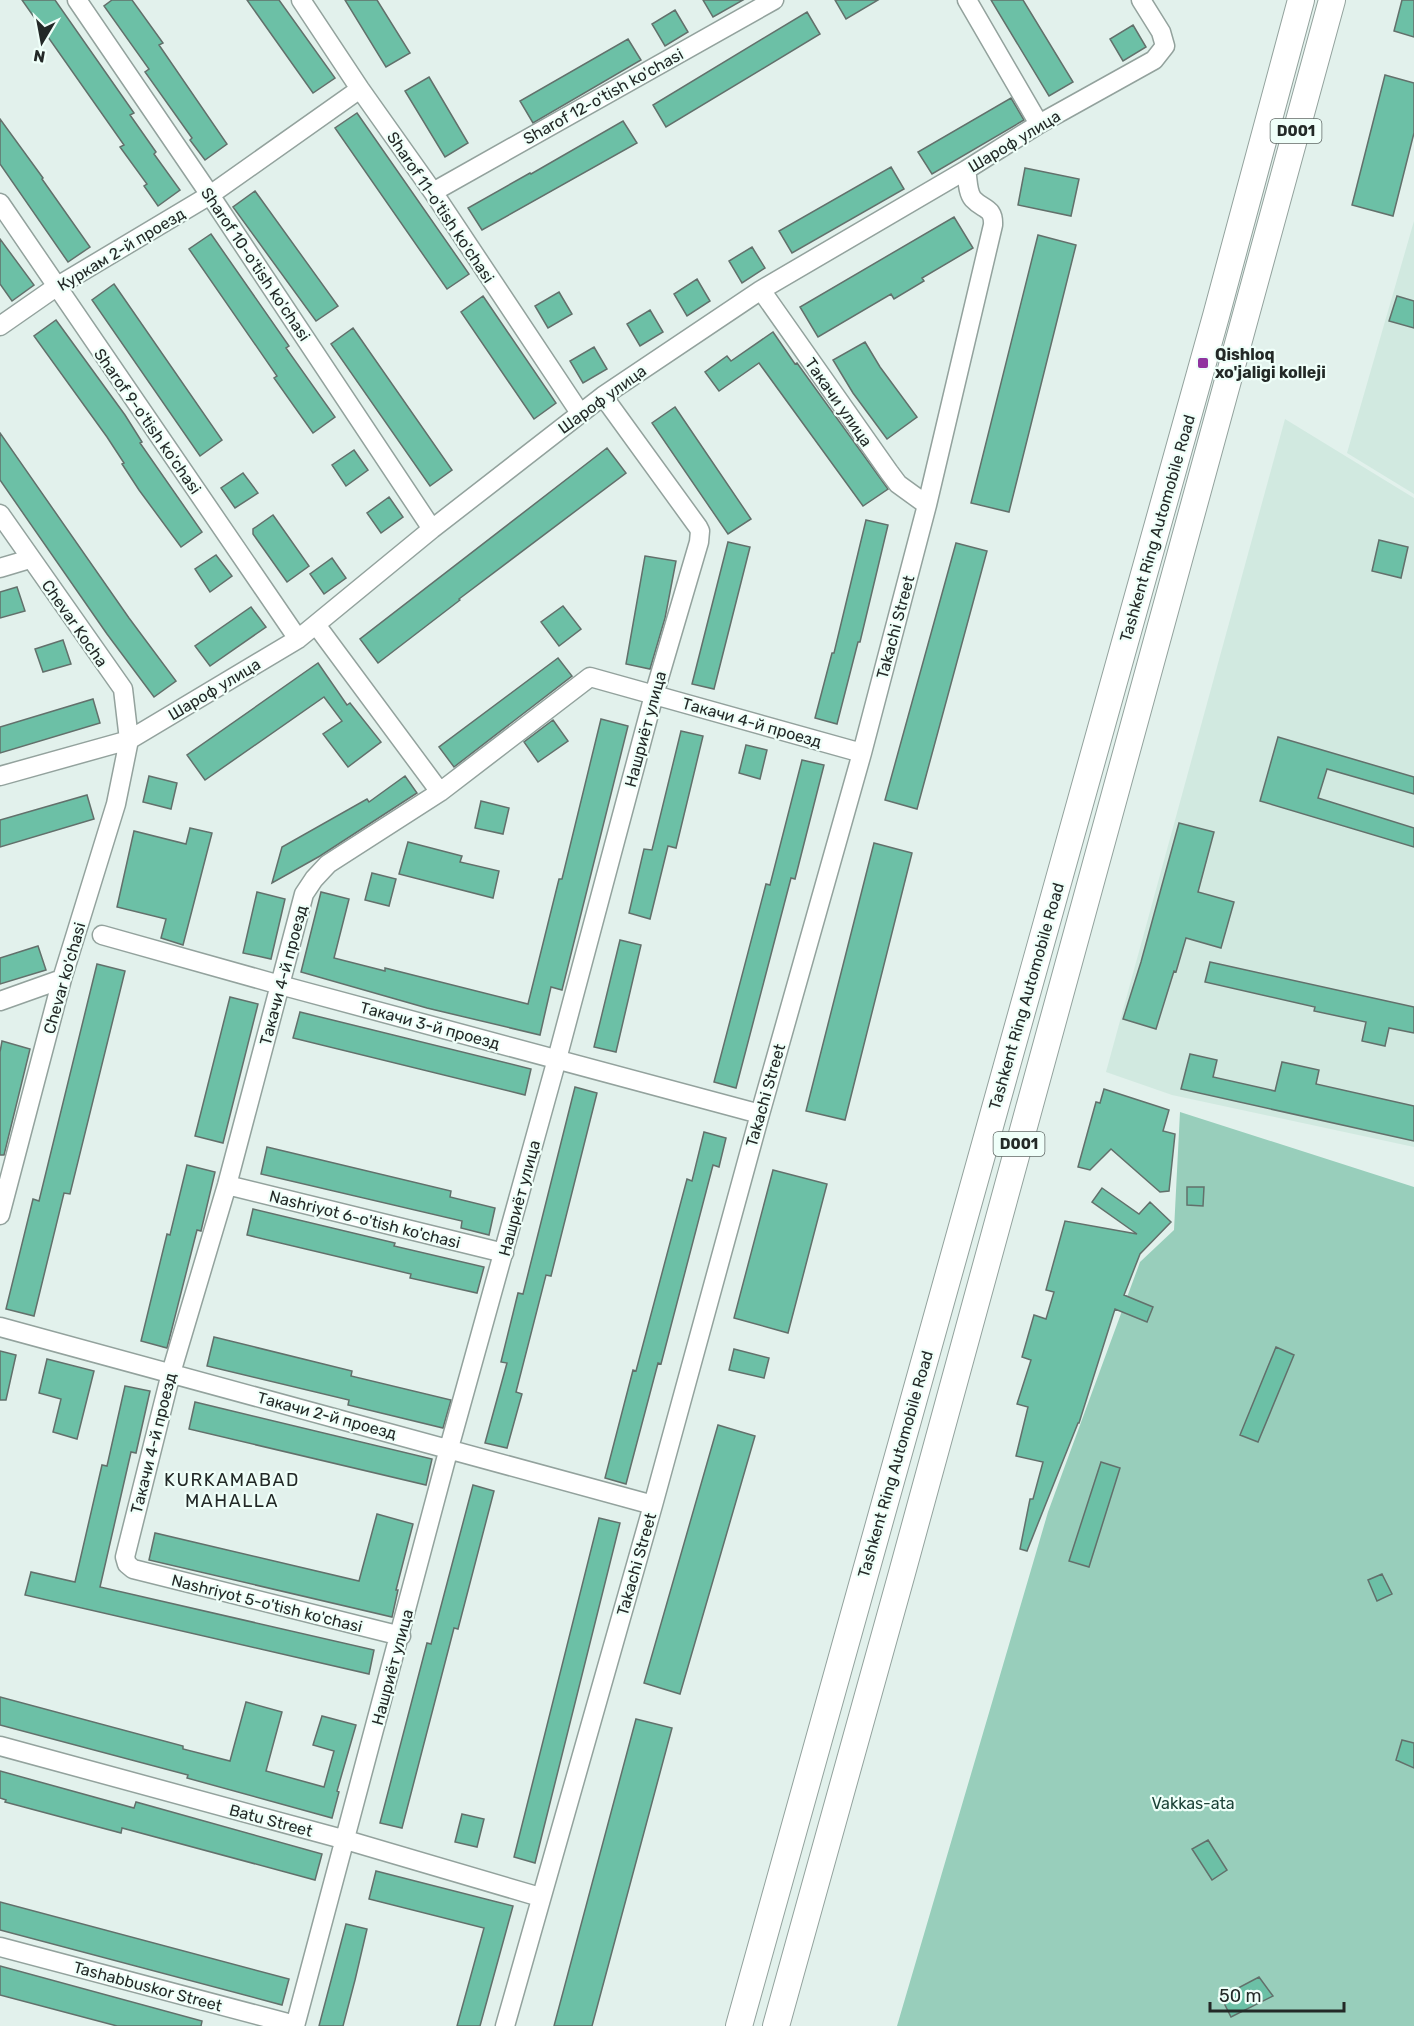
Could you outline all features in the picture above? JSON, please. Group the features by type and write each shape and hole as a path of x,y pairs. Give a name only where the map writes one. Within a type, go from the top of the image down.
{"highway":[{"name":"Tashkent Ring Automobile Road","path":"739,2026 1213,325 1301,0"},
{"name":"Tashkent Ring Automobile Road","path":"776,2026 1332,0"},
{"path":"1079,807 1109,815"},
{"path":"793,1828 799,1836 809,1841 818,1841 828,1836"},
{"path":"731,2026 758,1956"},
{"path":"789,2026 793,1963"}],"street":[{"name":"Sharof 10-o'tish ko'chasi","path":"76,0 210,195 432,530"},
{"name":"Sharof 11-o'tish ko'chasi","path":"301,0 360,89 433,192 580,413"},
{"name":"Sharof 12-o'tish ko'chasi","path":"433,192 774,0"},
{"path":"967,0 1039,124"},
{"name":"Шароф улица","path":"0,776 129,740 298,639 603,396 761,290 966,170 1039,124 1155,60 1165,46 1161,32 1141,0"},
{"name":"Куркам 2-й проезд","path":"0,327 56,287 210,195 360,89"},
{"name":"Takachi Street","path":"505,2026 653,1505 862,753 927,505 993,225 994,216 973,200 970,194 966,170"},
{"name":"Sharof 9-o'tish ko'chasi","path":"0,203 298,639"},
{"name":"Такачи улица","path":"761,290 898,484 927,505"},
{"name":"Нашриёт улица","path":"295,2026 401,1636 449,1448 700,531 603,396"},
{"name":"Chevar Kocha","path":"0,514 123,689 129,740"},
{"path":"0,568 30,559"},
{"path":"316,626 440,792"},
{"name":"Такачи 4-й проезд","path":"133,1569 127,1564 125,1557 171,1373 227,1185 304,894 314,879 328,864 440,792 590,677 862,753"},
{"name":"Chevar ko'chasi","path":"0,1215 62,979 116,804 129,740"},
{"name":"Такачи 3-й проезд","path":"102,935 760,1114"},
{"path":"0,1001 62,979"},
{"name":"Nashriyot 6-o'tish ko'chasi","path":"227,1185 504,1253"},
{"name":"Такачи 2-й проезд","path":"0,1327 653,1505"},
{"name":"Nashriyot 5-o'tish ko'chasi","path":"133,1569 401,1636"},
{"name":"Batu Street","path":"0,1746 346,1840 540,1897"},
{"name":"Tashabbuskor Street","path":"0,1947 295,2026"}],"shaded area":[{"path":"1414,221 1414,494 1347,453"},
{"path":"1285,419 1414,498 1414,1147 1172,1095 1106,1072"}],"green space":[{"name":"Vakkas-ata","path":"1180,1112 1414,1187 1414,2026 897,2026 1048,1512 1140,1262 1174,1230"}],"building":[{"path":"22,0 55,0 134,113 130,115 180,190 158,206 144,186 147,184 120,147 124,145"},
{"path":"112,0 132,0 163,43 159,45 227,144 205,160 145,72 149,69 104,6"},
{"path":"247,0 279,0 335,78 313,93"},
{"path":"345,0 377,0 410,53 386,67"},
{"path":"703,0 743,0 713,17"},
{"path":"835,0 878,0 846,19"},
{"path":"991,0 1023,0 1073,82 1049,96"},
{"path":"1402,0 1414,0 1414,37 1394,31"},
{"path":"675,10 688,32 665,46 652,24"},
{"path":"807,12 820,34 666,127 653,105"},
{"path":"1133,25 1146,47 1123,61 1110,39"},
{"path":"628,39 641,60 533,123 520,101"},
{"path":"1385,75 1414,83 1414,133 1393,216 1352,205"},
{"path":"429,77 468,143 445,157 405,91"},
{"path":"1011,98 1024,120 932,174 918,152"},
{"path":"357,113 469,274 447,289 335,128"},
{"path":"0,119 90,247 68,262 0,164"},
{"path":"623,121 637,143 482,230 468,208"},
{"path":"891,167 904,189 792,253 779,231"},
{"path":"1025,168 1079,179 1071,216 1018,205"},
{"path":"255,191 338,306 316,321 233,207"},
{"path":"954,217 973,248 922,278 924,281 894,299 891,294 818,337 800,307"},
{"path":"211,234 289,346 286,348 335,417 313,433 274,378 277,376 189,249"},
{"path":"1038,235 1076,245 1009,512 971,503"},
{"path":"0,239 34,285 12,301 0,284"},
{"path":"752,247 765,268 742,283 729,261"},
{"path":"697,279 710,301 687,316 674,294"},
{"path":"114,284 222,440 200,456 92,300"},
{"path":"559,292 572,314 548,328 535,306"},
{"path":"483,296 556,403 534,419 461,312"},
{"path":"1397,296 1414,301 1414,328 1389,321"},
{"path":"650,310 663,332 640,346 627,324"},
{"path":"56,320 125,415 142,442 140,443 202,532 181,547 139,490 107,437 34,336"},
{"path":"353,328 452,470 430,486 331,344"},
{"path":"773,332 888,489 863,506 759,363 719,391 705,372 727,356 731,361"},
{"path":"865,342 880,367 917,417 887,439 853,393 833,360"},
{"path":"594,347 607,369 583,383 570,361"},
{"path":"675,407 751,519 728,534 652,423"},
{"path":"0,433 129,618 176,681 154,697 107,634 0,480"},
{"path":"607,448 626,473 378,663 360,639"},
{"path":"354,450 368,470 346,486 332,465"},
{"path":"243,473 258,493 235,508 221,488"},
{"path":"389,497 403,517 381,533 367,513"},
{"path":"273,515 309,566 287,582 253,534 253,529"},
{"path":"866,520 888,525 860,642 858,642 837,724 815,718 832,653 834,653"},
{"path":"1379,540 1408,547 1401,578 1372,571"},
{"path":"728,542 750,547 714,689 692,684"},
{"path":"956,543 987,551 917,809 885,800"},
{"path":"216,555 232,576 210,592 195,569"},
{"path":"645,556 676,561 665,618 650,669 626,664"},
{"path":"332,558 346,578 324,594 310,574"},
{"path":"17,587 25,611 0,618 0,592"},
{"path":"563,606 581,629 559,646 541,622"},
{"path":"251,607 266,627 210,666 195,646"},
{"path":"63,640 71,664 43,672 35,649"},
{"path":"558,658 572,676 454,767 439,747"},
{"path":"318,663 347,705 350,703 381,742 348,767 323,734 342,721 324,697 205,780 187,755"},
{"path":"93,699 100,723 0,753 0,727"},
{"path":"601,719 628,726 562,990 551,987 540,1035 427,1008 301,972 321,892 349,899 334,958 385,971 385,968 528,1004 559,879 562,879"},
{"path":"553,720 568,741 538,762 524,742"},
{"path":"681,731 703,736 676,848 668,846 650,919 629,913 644,849 652,850"},
{"path":"1278,737 1414,777 1414,794 1327,769 1318,798 1414,828 1414,847 1260,801"},
{"path":"746,745 767,750 760,779 739,773"},
{"path":"802,760 824,765 795,879 791,878 736,1088 714,1082 766,884 770,885"},
{"path":"149,776 177,783 171,809 143,802"},
{"path":"405,776 417,793 320,856 272,883 282,847 367,799 369,802"},
{"path":"87,795 94,819 0,847 0,820"},
{"path":"481,801 509,808 503,834 475,828"},
{"path":"1179,823 1214,832 1198,892 1234,902 1221,948 1186,938 1156,1029 1123,1019"},
{"path":"190,828 212,833 183,945 161,938 166,919 117,907 134,831 186,844"},
{"path":"408,842 462,856 460,862 499,871 493,898 399,874"},
{"path":"874,843 912,853 845,1120 806,1111"},
{"path":"372,873 396,879 389,906 365,900"},
{"path":"257,892 285,899 271,959 243,953"},
{"path":"620,940 641,945 616,1052 594,1047"},
{"path":"38,946 46,970 0,984 0,958"},
{"path":"1210,962 1414,1007 1414,1033 1389,1028 1385,1046 1362,1041 1366,1022 1314,1011 1315,1007 1205,982"},
{"path":"97,964 125,971 70,1194 64,1193 34,1316 6,1309 33,1199 39,1201"},
{"path":"230,997 258,1004 223,1143 195,1136"},
{"path":"300,1012 531,1069 525,1095 293,1038"},
{"path":"2,1041 30,1049 4,1155 0,1155 0,1052"},
{"path":"1190,1054 1217,1060 1213,1077 1275,1091 1282,1062 1319,1070 1316,1084 1414,1106 1414,1141 1181,1089"},
{"path":"575,1087 597,1093 551,1276 546,1275 516,1392 522,1394 507,1448 485,1443 507,1363 501,1362 518,1293 523,1294"},
{"path":"1104,1089 1169,1110 1163,1131 1175,1134 1169,1191 1160,1192 1111,1149 1090,1170 1078,1167 1096,1102 1100,1103"},
{"path":"704,1132 726,1138 719,1167 713,1165 661,1364 658,1363 626,1484 605,1478 687,1179 692,1181"},
{"path":"267,1147 451,1191 450,1197 495,1208 489,1235 461,1228 462,1221 261,1174"},
{"path":"187,1165 215,1172 201,1231 197,1230 167,1348 141,1341 167,1234 170,1235"},
{"path":"773,1170 827,1184 788,1333 734,1318"},
{"path":"1187,1187 1204,1187 1203,1206 1187,1205"},
{"path":"1102,1188 1139,1214 1150,1202 1171,1222 1140,1254 1124,1295 1153,1307 1147,1322 1115,1309 1079,1423 1027,1551 1020,1549 1030,1499 1033,1499 1043,1462 1016,1456 1028,1407 1017,1404 1031,1360 1022,1357 1034,1315 1046,1319 1054,1292 1046,1290 1065,1221 1137,1234 1092,1202"},
{"path":"253,1209 484,1267 477,1293 410,1278 411,1274 247,1235"},
{"path":"214,1337 352,1371 351,1376 451,1400 443,1428 348,1405 349,1400 207,1366"},
{"path":"1276,1347 1294,1355 1258,1442 1240,1435"},
{"path":"734,1349 769,1358 764,1378 729,1370"},
{"path":"0,1351 16,1355 6,1400 0,1400"},
{"path":"47,1359 94,1371 77,1439 53,1432 61,1399 39,1393"},
{"path":"125,1386 150,1391 136,1453 131,1452 100,1587 374,1650 369,1674 25,1595 31,1572 75,1582 102,1465 107,1466"},
{"path":"195,1402 432,1459 426,1485 189,1429"},
{"path":"718,1425 755,1436 680,1694 644,1683"},
{"path":"1101,1462 1120,1468 1089,1567 1069,1561"},
{"path":"473,1485 494,1491 458,1629 454,1628 402,1828 380,1823 427,1643 431,1644"},
{"path":"377,1514 413,1524 396,1590 398,1590 392,1617 149,1560 155,1533 359,1581"},
{"path":"599,1518 620,1523 535,1863 514,1857"},
{"path":"1382,1574 1392,1594 1377,1601 1368,1580"},
{"path":"0,1697 183,1746 183,1749 230,1761 246,1702 282,1712 266,1771 324,1787 334,1751 313,1745 322,1716 356,1725 337,1791 339,1792 332,1818 187,1778 188,1775 0,1725"},
{"path":"636,1719 672,1728 592,2026 554,2026"},
{"path":"1402,1740 1414,1743 1414,1768 1396,1760"},
{"path":"0,1771 134,1808 136,1802 322,1854 315,1880 122,1828 121,1833 5,1802 6,1800 0,1798"},
{"path":"462,1814 484,1819 477,1847 455,1842"},
{"path":"1208,1840 1227,1870 1212,1880 1192,1849"},
{"path":"376,1871 513,1906 480,2026 457,2026 484,1928 369,1899"},
{"path":"0,1902 289,1979 282,2005 0,1930"},
{"path":"346,1924 367,1929 343,2026 319,2026"},
{"path":"0,1966 202,2021 201,2026 117,2026 0,1995"},
{"path":"1259,1977 1273,1996 1231,2017 1221,1997"}],"place":[{"name":"Qishloq xo'jaligi kolleji","path":"1203,363"}],"district":[{"name":"KURKAMABAD MAHALLA","path":"232,1490"}]}
